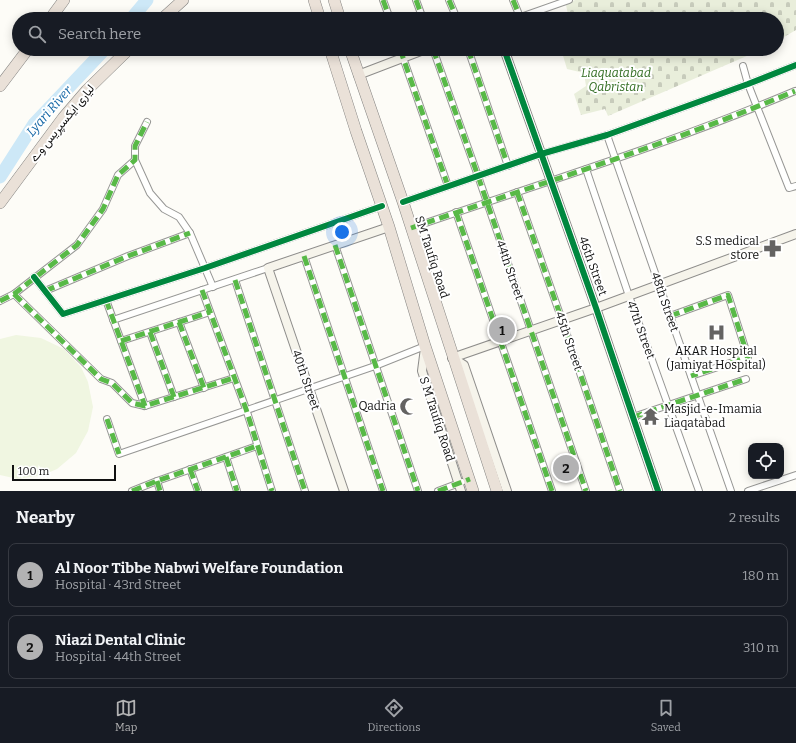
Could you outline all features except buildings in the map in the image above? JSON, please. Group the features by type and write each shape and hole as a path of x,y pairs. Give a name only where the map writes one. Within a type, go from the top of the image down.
{"highway":[{"path":"55,12 64,0"},
{"path":"169,12 182,0"},
{"path":"314,0 318,12"},
{"path":"334,0 338,12"},
{"path":"0,86 23,56"},
{"name":"لیاری ایکسپریس وے","path":"0,203 68,112 87,90 122,56"},
{"path":"332,56 389,227 425,346 474,491"},
{"name":"SM Taufiq Road","path":"352,56 411,228 452,358 497,491"}],"street":[{"path":"383,0 387,12"},
{"path":"416,0 420,12"},
{"path":"449,0 454,12"},
{"path":"513,0 516,12"},
{"path":"534,12 569,0"},
{"path":"358,75 408,56"},
{"name":"44th Street","path":"435,56 586,491"},
{"path":"470,56 508,166"},
{"name":"46th Street","path":"506,56 596,308 658,491"},
{"path":"403,58 448,186"},
{"path":"402,202 541,154 607,135 796,65"},
{"path":"743,66 748,84 789,188 796,186"},
{"path":"411,228 615,159 757,107 795,91"},
{"path":"147,122 135,146 135,160 150,193 164,208 179,217 190,233 213,287"},
{"name":"48th Street","path":"607,135 731,491"},
{"path":"0,301 14,294 77,244 103,209 118,175 135,160"},
{"name":"47th Street","path":"586,168 628,296 699,491"},
{"name":"45th Street","path":"517,192 620,491"},
{"path":"34,277 63,314 206,268 382,206"},
{"path":"456,212 552,491"},
{"path":"113,320 389,227"},
{"path":"45,291 128,256 190,233"},
{"path":"452,358 596,308 796,234"},
{"path":"335,245 418,491"},
{"path":"304,256 383,491"},
{"name":"40th Street","path":"268,268 344,491"},
{"path":"235,280 305,491"},
{"path":"202,290 246,409 272,491"},
{"path":"14,294 100,379 112,383 132,403 145,406 234,378"},
{"path":"670,316 728,295 748,357 691,376"},
{"path":"106,300 145,406"},
{"path":"121,341 210,312"},
{"path":"179,322 204,388"},
{"path":"150,332 174,397"},
{"path":"107,419 119,454 246,409 375,366 425,346"},
{"name":"S M Taufiq Road","path":"425,346 422,371 459,487"},
{"path":"452,358 464,365 507,491"},
{"path":"633,417 746,379"},
{"path":"132,491 257,446"},
{"path":"226,457 237,491"},
{"path":"190,469 198,491"},
{"path":"748,491 796,475"},
{"path":"438,491 459,487 470,479"},
{"path":"157,481 160,491"}],"green space":[{"path":"575,0 796,0 796,30 784,37 784,12 568,12 566,5"},
{"name":"Liaquatabad Qabristan","path":"563,56 747,56 608,116 605,109 581,115 574,94 586,86 584,73 567,69"},
{"path":"16,335 41,338 64,349 81,367 88,382 93,407 88,431 76,453 57,469 43,475 18,479 0,475 0,339"}],"waterway":[{"name":"Lyari River","path":"137,12 147,0"},
{"name":"Lyari River","path":"0,177 34,124 98,56"}],"marked path":[{"path":"383,0 387,12"},
{"path":"416,0 420,12"},
{"path":"449,0 454,12"},
{"path":"513,0 518,12"},
{"path":"402,56 448,186"},
{"path":"435,56 586,491"},
{"path":"470,56 508,166"},
{"path":"411,228 700,129 795,91"},
{"path":"0,301 14,294 77,245 103,209 118,175 135,160 135,146 147,122"},
{"path":"517,192 620,491"},
{"path":"456,212 552,491"},
{"path":"45,291 128,256 190,233"},
{"path":"335,245 418,491"},
{"path":"304,256 383,491"},
{"path":"235,280 305,491"},
{"path":"202,290 246,409 272,491"},
{"path":"14,294 101,379 112,383 132,403 145,406 234,378"},
{"path":"670,316 728,295 748,357 691,376"},
{"path":"106,300 145,406"},
{"path":"121,341 210,312"},
{"path":"179,322 204,388"},
{"path":"150,332 174,397"},
{"path":"633,417 746,379"},
{"path":"107,419 119,454"},
{"path":"132,491 257,446"},
{"path":"226,457 237,491"},
{"path":"190,469 198,491"},
{"path":"438,491 470,479"},
{"path":"157,481 160,491"}],"cycle path":[{"path":"506,56 596,308 658,491"},
{"path":"403,202 541,154 607,135 796,65"},
{"path":"34,277 63,314 205,268 382,206"}],"place":[{"name":"S.S medical store","path":"772,248"},
{"name":"Al Noor Tibbe Nabwi Welfare Foundation","path":"502,330"},
{"name":"AKAR Hospital (Jamiyat Hospital)","path":"716,332"},
{"name":"Qadria","path":"409,406"},
{"name":"Masjid-e-Imamia Liaqatabad","path":"651,416"},
{"name":"Niazi Dental Clinic","path":"566,468"}]}
